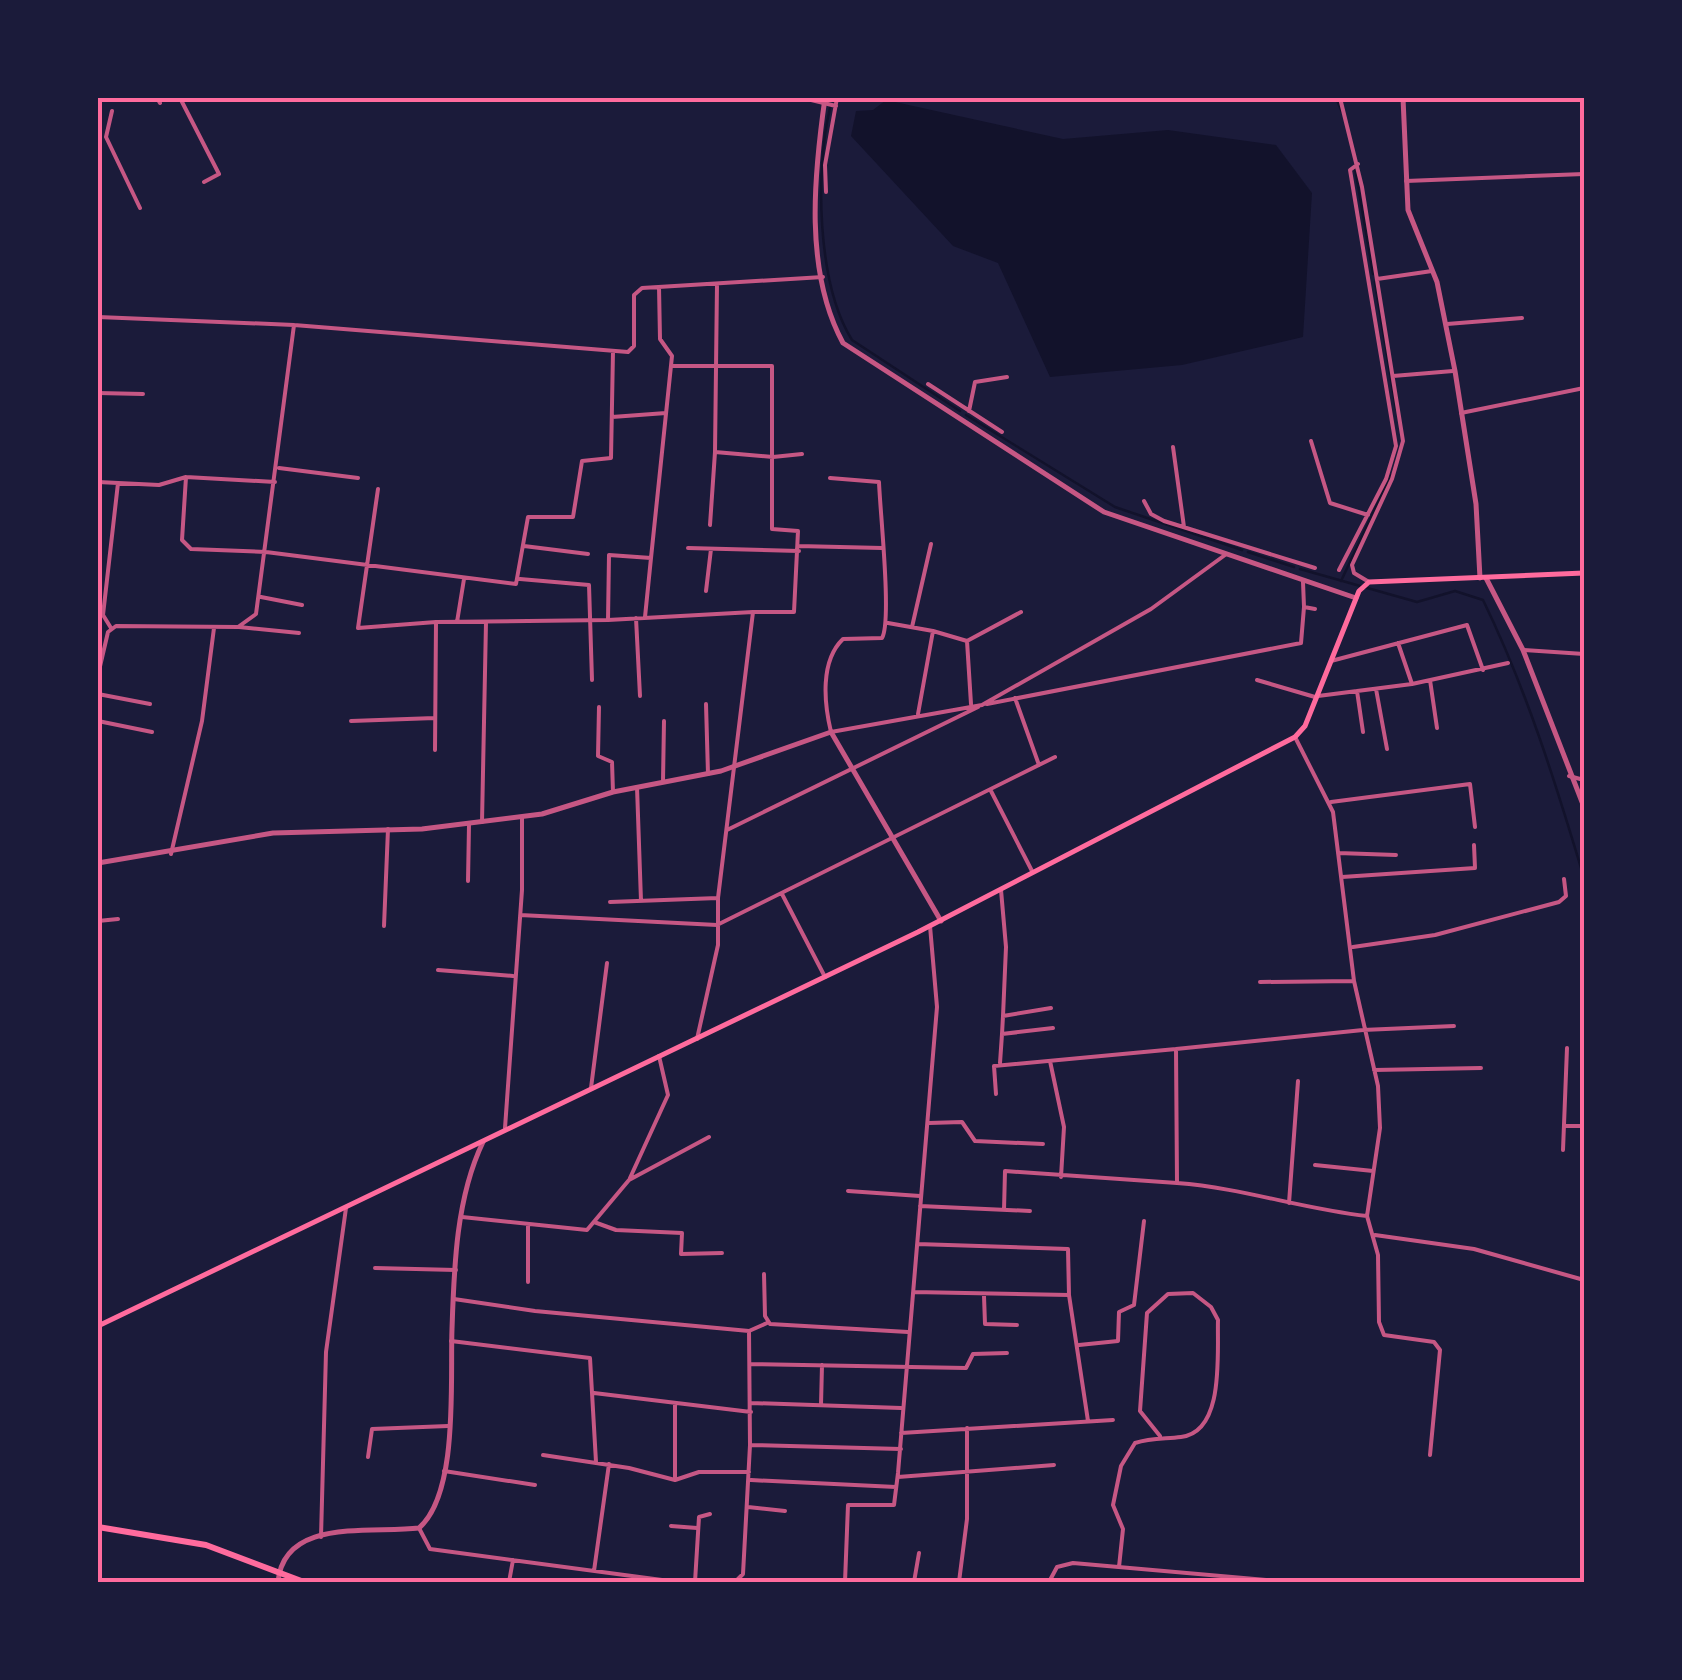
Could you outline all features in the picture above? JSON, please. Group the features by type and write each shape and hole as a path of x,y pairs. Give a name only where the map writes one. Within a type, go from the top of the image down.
{"highway":[{"path":"98,1527 206,1545 278,1578 304,1582"}],"main road":[{"path":"98,1326 930,926 1295,737 1317,697 1358,595 1367,583 1584,573"}],"street":[{"path":"180,98 219,174 204,182"},
{"path":"803,98 825,100 836,106"},
{"path":"826,192 824,165 838,98"},
{"path":"1340,98 1358,164 1396,446 1352,565 1367,583"},
{"path":"1402,98 1406,181 1414,233 1432,271 1456,371 1483,578 1523,650 1584,807"},
{"path":"825,100 814,179 823,277 843,343 1104,512 1358,595"},
{"path":"112,111 106,137 140,208"},
{"path":"1406,181 1584,174"},
{"path":"1375,278 1432,271"},
{"path":"98,372 99,317 294,325 628,352 634,346 637,290 823,277"},
{"path":"1339,570 1402,452 1375,278"},
{"path":"710,525 718,284"},
{"path":"645,617 672,366 671,353 660,339 659,287"},
{"path":"1446,324 1522,318"},
{"path":"238,627 256,614 260,597 294,325"},
{"path":"186,476 184,546 199,551 266,552 514,584 520,579 529,516 573,517 582,461 611,458 613,351"},
{"path":"378,489 358,628 436,622 794,612 798,531 772,529 772,366 672,366"},
{"path":"1393,376 1456,371"},
{"path":"958,421 968,410 975,382 1007,378"},
{"path":"928,384 1002,432"},
{"path":"1462,413 1584,388"},
{"path":"98,393 143,394"},
{"path":"612,417 666,413"},
{"path":"1311,441 1330,503 1371,516"},
{"path":"1173,448 1184,527"},
{"path":"715,452 773,457 802,454"},
{"path":"277,467 358,478"},
{"path":"98,482 159,485 186,476 275,482"},
{"path":"830,478 879,482 886,623 882,638 844,639 836,646 826,680 825,708 830,732 940,921"},
{"path":"118,483 102,620 110,628 238,627 299,633"},
{"path":"1144,500 1151,514 1315,568"},
{"path":"912,627 931,544"},
{"path":"524,546 588,554"},
{"path":"1241,558 1246,547"},
{"path":"688,548 882,548"},
{"path":"706,591 711,549"},
{"path":"727,830 982,705 1151,609 1226,554"},
{"path":"608,620 610,555 651,558"},
{"path":"1294,576 1298,563"},
{"path":"457,622 464,579"},
{"path":"520,579 590,585 592,680"},
{"path":"98,863 171,854 273,833 469,824 522,817 613,792 708,774 830,732 1300,643 1302,579"},
{"path":"98,590 107,590"},
{"path":"260,597 302,605"},
{"path":"1304,607 1314,609"},
{"path":"697,1038 718,945 718,898 753,612"},
{"path":"886,623 968,641 1021,612"},
{"path":"636,618 640,696"},
{"path":"435,750 436,622"},
{"path":"482,822 486,622"},
{"path":"1331,662 1467,625 1483,670"},
{"path":"171,854 202,721 214,627"},
{"path":"98,675 110,628"},
{"path":"918,714 933,631"},
{"path":"968,641 970,711"},
{"path":"1398,643 1412,684"},
{"path":"1523,650 1584,654"},
{"path":"1257,680 1317,697 1412,684 1508,663"},
{"path":"1430,680 1437,728"},
{"path":"1376,688 1387,748"},
{"path":"1357,691 1363,732"},
{"path":"98,694 150,704"},
{"path":"1016,698 1039,766"},
{"path":"706,704 708,774"},
{"path":"599,707 598,756 612,762 613,792"},
{"path":"351,721 435,718"},
{"path":"98,721 152,732"},
{"path":"663,784 664,721"},
{"path":"1295,737 1329,802 1353,948 1354,981 1380,1108 1368,1216 1373,1234 1380,1329 1390,1336 1439,1344 1430,1455"},
{"path":"520,915 717,925 1055,757"},
{"path":"1569,776 1584,780"},
{"path":"1329,802 1470,784 1475,828"},
{"path":"636,788 641,900"},
{"path":"991,791 1034,873"},
{"path":"505,1128 520,915 522,817"},
{"path":"468,881 469,824"},
{"path":"384,926 388,829"},
{"path":"1342,877 1472,868 1477,864 1474,844"},
{"path":"1338,853 1396,855"},
{"path":"1353,948 1435,935 1563,901 1564,879"},
{"path":"1000,1065 1006,947 1001,890"},
{"path":"782,894 826,977"},
{"path":"610,902 718,898"},
{"path":"98,921 118,919"},
{"path":"845,1582 848,1505 894,1505 898,1478 937,1007 930,926"},
{"path":"591,1088 607,963"},
{"path":"438,970 515,976"},
{"path":"1260,982 1354,981"},
{"path":"1002,1016 1051,1008"},
{"path":"996,1094 992,1067 1000,1065 1363,1030 1454,1026"},
{"path":"1002,1034 1052,1028"},
{"path":"1563,1150 1567,1048"},
{"path":"1176,1049 1177,1184"},
{"path":"462,1216 582,1231 594,1222 629,1180 668,1095 658,1056"},
{"path":"1050,1060 1064,1127 1061,1177"},
{"path":"1374,1070 1481,1068"},
{"path":"1290,1203 1298,1081"},
{"path":"929,1124 962,1122 975,1141 1044,1144"},
{"path":"1564,1126 1584,1126"},
{"path":"629,1180 709,1136"},
{"path":"278,1578 294,1544 321,1536 419,1528 436,1507 444,1471 462,1216 474,1160 484,1141"},
{"path":"1314,1165 1373,1170"},
{"path":"1004,1210 1005,1171 1233,1188 1290,1203 1368,1216"},
{"path":"848,1191 920,1196"},
{"path":"920,1206 1030,1211"},
{"path":"321,1536 326,1352 346,1207"},
{"path":"1078,1345 1118,1341 1120,1312 1134,1304 1144,1221"},
{"path":"594,1222 616,1230 682,1233 680,1254 722,1254"},
{"path":"528,1226 528,1282"},
{"path":"1373,1234 1474,1249 1584,1280"},
{"path":"916,1244 1064,1247 1069,1252 1069,1295 1088,1421"},
{"path":"376,1268 456,1270"},
{"path":"764,1274 767,1323"},
{"path":"912,1292 1069,1295"},
{"path":"1119,1567 1123,1528 1113,1504 1122,1466 1134,1443 1160,1436 1182,1438 1200,1429 1210,1414 1218,1320 1211,1307 1193,1292 1168,1294 1149,1306 1147,1313 1140,1411 1160,1436"},
{"path":"984,1294 985,1324 1018,1326"},
{"path":"454,1299 535,1312 749,1331 767,1323 908,1332"},
{"path":"735,1582 743,1574 748,1507 749,1331"},
{"path":"452,1341 585,1356 592,1362 596,1462"},
{"path":"751,1364 966,1368 974,1354 1006,1353"},
{"path":"821,1405 822,1365"},
{"path":"594,1392 750,1412"},
{"path":"675,1403 675,1480"},
{"path":"750,1403 902,1408"},
{"path":"901,1432 1114,1420"},
{"path":"368,1457 368,1434 374,1428 448,1426"},
{"path":"959,1582 968,1474 967,1428"},
{"path":"750,1445 901,1448"},
{"path":"544,1454 610,1464 675,1480 698,1472 749,1472"},
{"path":"594,1571 610,1464"},
{"path":"898,1478 1054,1465"},
{"path":"444,1471 534,1485"},
{"path":"749,1480 896,1487"},
{"path":"748,1507 786,1511"},
{"path":"695,1582 700,1516 710,1514"},
{"path":"672,1526 698,1528"},
{"path":"419,1528 430,1549 678,1582"},
{"path":"914,1582 919,1553"},
{"path":"509,1582 514,1560"},
{"path":"1049,1582 1054,1570 1064,1564 1290,1582"}],"shaded area":[{"path":"886,100 1063,139 1168,130 1276,145 1312,193 1303,337 1182,365 1050,377 998,263 953,246 851,136 856,111 873,110"}],"waterway":[{"path":"1336,98 1342,112"},
{"path":"830,108 822,163 822,227 840,317 852,340 960,411"},
{"path":"1355,168 1373,274"},
{"path":"1375,282 1396,409"},
{"path":"966,415 1115,507 1242,550"},
{"path":"1341,581 1391,475"},
{"path":"1248,552 1294,567"},
{"path":"1300,569 1417,602 1455,591 1483,600 1526,702 1584,878"},
{"path":"1582,1582 1584,1551"}]}
